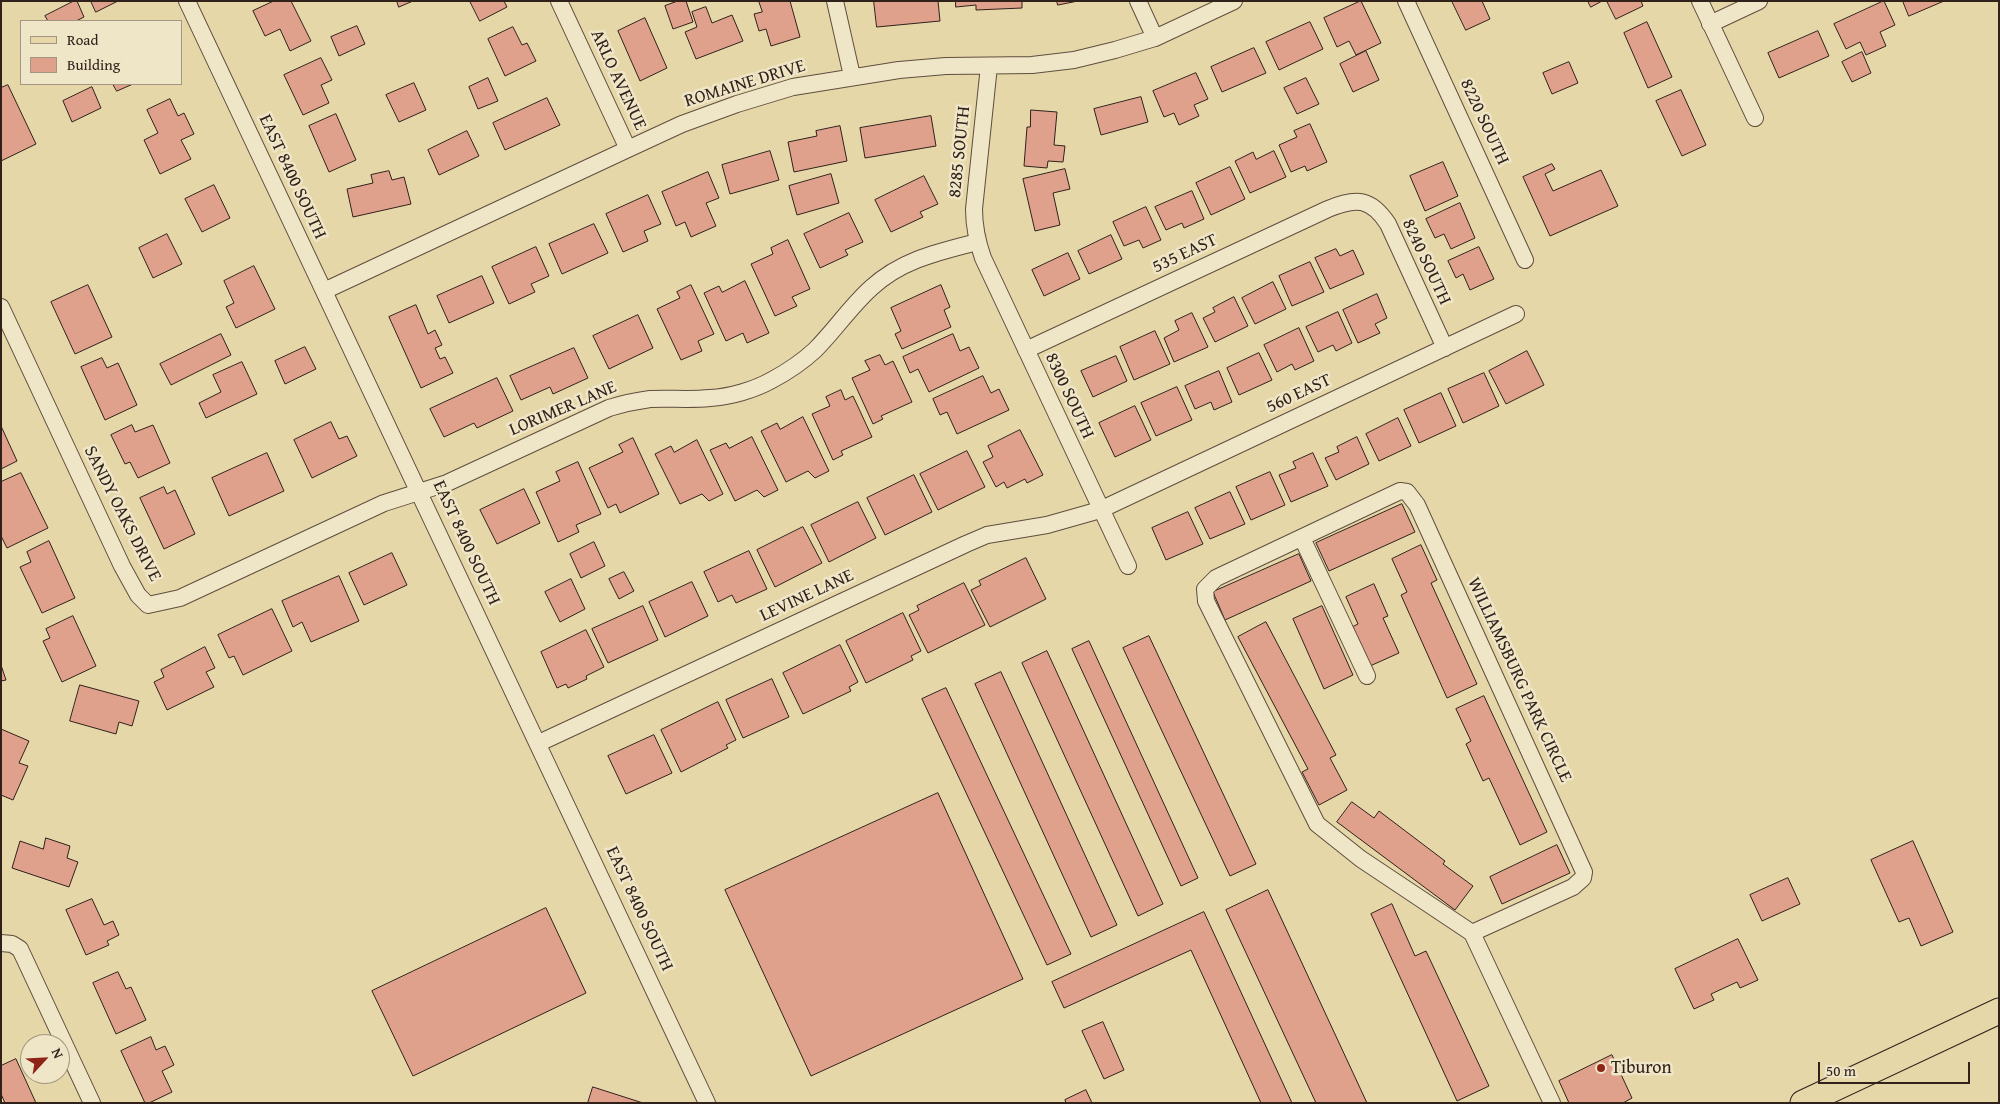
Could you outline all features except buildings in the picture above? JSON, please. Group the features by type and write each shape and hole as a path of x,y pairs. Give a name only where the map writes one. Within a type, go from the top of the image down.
{"main road":[{"path":"1803,1103 1999,1012"}],"street":[{"name":"EAST 8400 SOUTH","path":"187,1 539,743 707,1103"},
{"name":"ARLO AVENUE","path":"559,1 628,149"},
{"path":"835,1 852,76"},
{"path":"1138,1 1155,38"},
{"name":"ROMAINE DRIVE","path":"324,291 682,124 737,104 794,87 852,76 946,66 1032,65 1074,60 1155,38 1234,1"},
{"name":"8220 SOUTH","path":"1406,1 1525,260"},
{"path":"1700,1 1754,118"},
{"path":"1710,24 1759,1"},
{"name":"8285 SOUTH","path":"977,242 974,209 989,66"},
{"name":"535 EAST","path":"1026,350 1328,209 1351,201 1362,201"},
{"name":"8240 SOUTH","path":"1362,201 1373,206 1388,224 1444,348"},
{"name":"8300 SOUTH","path":"977,242 1100,510 1128,566"},
{"name":"LORIMER LANE","path":"420,492 447,484 609,408 628,402 648,399 712,398 742,392 770,381 795,367 814,351 852,306 872,286 894,271 919,258 977,242"},
{"name":"SANDY OAKS DRIVE","path":"1,306 122,566 138,594 148,605 180,598 384,503 420,492"},
{"name":"560 EAST","path":"1100,510 1516,314"},
{"name":"WILLIAMSBURG PARK CIRCLE","path":"1400,491 1407,492 1412,498 1582,866 1583,878 1574,887 1472,933 1361,859 1317,824 1206,601 1205,589 1216,578 1400,491"},
{"name":"LEVINE LANE","path":"539,743 966,544 988,535 1047,525 1100,510"},
{"path":"1302,538 1367,676"},
{"path":"1472,933 1552,1103"},
{"path":"7,944 20,949 92,1103"}],"place":[{"name":"Tiburon","path":"1601,1068"}]}
